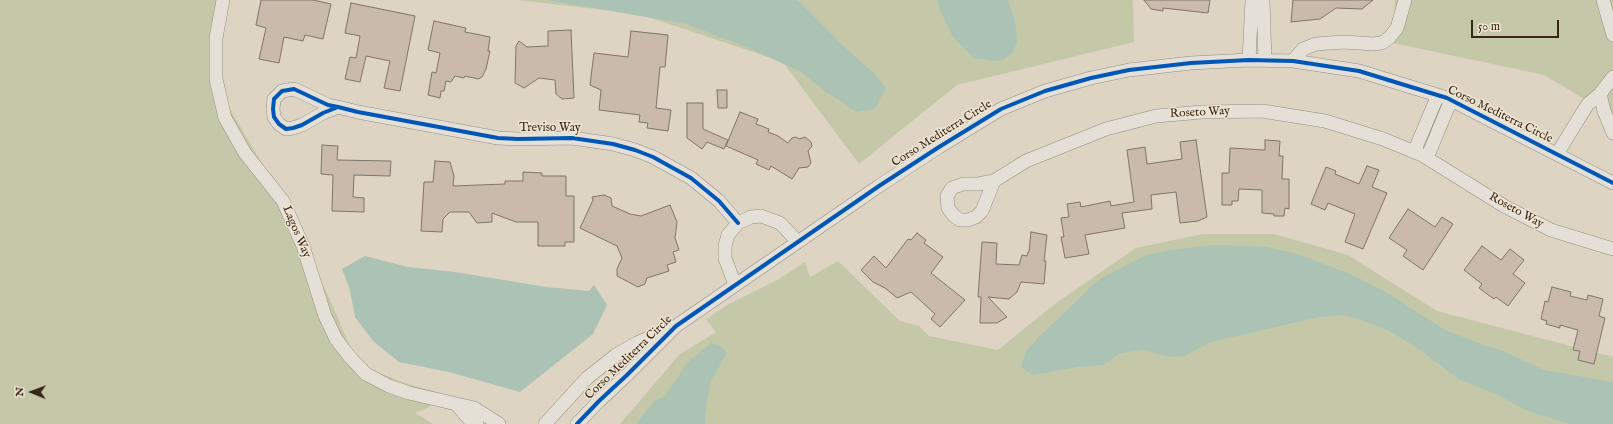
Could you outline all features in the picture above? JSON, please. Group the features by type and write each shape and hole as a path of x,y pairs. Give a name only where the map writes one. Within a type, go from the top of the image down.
{"street":[{"name":"Lagos Way","path":"223,0 216,38 216,79 225,118 245,153 283,201 303,246 325,316 336,339 366,374 389,386 409,393 474,408 499,424"},
{"path":"1248,60 1252,0"},
{"path":"1263,0 1265,60"},
{"path":"1293,61 1303,49 1316,44 1344,42 1373,44 1382,43 1390,37 1397,28 1405,0"},
{"path":"1603,0 1613,35"},
{"name":"Corso Mediterra Circle","path":"577,424 676,326 939,147 1001,109 1045,91 1091,78 1129,70 1190,63 1248,60 1293,61 1359,71 1451,100 1612,181"},
{"path":"1557,154 1588,104 1600,94 1613,76"},
{"name":"Treviso Way","path":"338,107 323,113 302,125 286,129 278,124 274,117 273,109 274,99 282,90 294,89 328,105 338,107 396,120 498,138 572,138 592,140 635,150 672,167 701,186 719,201 738,223"},
{"path":"1600,94 1604,112 1613,133"},
{"path":"1414,152 1438,95"},
{"path":"1427,158 1451,100"},
{"name":"Roseto Way","path":"994,181 1026,161 1106,129 1156,116 1202,112 1262,111 1325,121 1383,139 1427,158 1504,206 1551,230 1613,249"},
{"path":"735,285 725,258 725,246 728,235 738,223 750,217 766,217 780,224 798,242"},
{"name":"Corso Mediterra Circle","path":"545,424 587,378 616,355 637,343 676,326"},
{"path":"456,404 477,424"}],"shaded area":[{"path":"0,0 224,0 217,38 221,94 273,182 332,304 351,349 371,370 402,382 446,395 427,408 415,413 433,424 0,424"},
{"path":"517,0 1133,0 1134,42 957,85 859,164 783,62 639,14"},
{"path":"547,0 796,0 801,3 841,44 874,73 886,88 875,109 857,112 825,91 801,72 751,49 687,24"},
{"path":"937,0 1008,0 1015,21 1017,42 1013,52 1003,60 995,61 974,58 953,37"},
{"path":"1395,0 1613,0 1613,116 1544,75 1393,43"},
{"path":"1203,234 1274,234 1348,255 1437,311 1613,357 1613,424 620,424 679,355 716,332 706,319 729,304 779,279 805,262 810,277 838,261 900,321 919,326 929,336 998,350 1056,303 1136,248"},
{"path":"1216,245 1266,247 1298,254 1355,276 1389,294 1445,330 1506,352 1544,370 1613,382 1613,424 1570,424 1528,411 1496,394 1460,380 1416,347 1389,331 1359,319 1343,315 1319,317 1211,342 1185,356 1169,357 1143,350 1121,353 1103,365 1078,367 1033,375 1021,367 1026,351 1097,281 1146,255 1172,250"},
{"path":"365,256 408,267 455,272 546,287 589,291 594,285 607,305 593,334 520,392 449,372 399,362 373,341 355,317 350,290 342,269"},
{"path":"711,343 719,345 727,353 710,383 705,424 636,424 654,401 665,396 688,362"}],"building":[{"path":"261,0 313,0 331,4 323,39 305,35 303,41 284,37 279,63 259,59 266,28 256,25"},
{"path":"1144,0 1210,0 1208,13 1163,8 1163,11 1151,9"},
{"path":"1293,0 1373,0 1362,9 1336,8 1320,19 1291,22"},
{"path":"351,3 415,16 400,91 384,88 390,61 366,56 360,82 345,79 350,57 356,58 360,36 345,33"},
{"path":"434,21 466,28 465,32 490,37 488,51 490,51 486,69 482,77 478,79 465,76 464,78 455,76 451,82 446,81 444,91 441,91 440,98 428,95 432,72 436,73 440,53 428,50"},
{"path":"571,30 574,98 562,99 556,94 555,80 539,78 524,88 515,83 516,46 519,41 527,47 548,46 548,31"},
{"path":"631,31 668,35 665,67 660,67 656,108 671,110 668,131 647,128 648,123 639,122 640,115 599,110 601,90 590,85 594,53 628,57"},
{"path":"717,90 727,90 727,108 718,108"},
{"path":"687,103 703,103 703,129 728,140 724,149 707,142 702,149 687,138"},
{"path":"740,112 758,119 756,124 769,129 768,132 778,136 788,143 792,138 796,137 799,139 805,137 811,142 812,146 808,151 811,163 808,167 799,168 792,179 771,166 769,170 756,164 758,160 726,146"},
{"path":"1196,140 1207,217 1198,221 1180,223 1176,192 1151,195 1152,209 1122,213 1125,228 1085,235 1089,254 1065,258 1061,237 1064,237 1061,218 1069,217 1067,204 1080,202 1081,207 1110,201 1111,206 1134,202 1127,150 1145,147 1147,164 1182,159 1180,142"},
{"path":"1265,140 1280,141 1279,156 1283,156 1282,179 1289,179 1289,209 1285,208 1284,216 1274,216 1274,214 1262,213 1262,190 1239,189 1238,201 1232,201 1232,205 1222,205 1222,173 1229,173 1230,148 1265,150"},
{"path":"322,145 338,146 337,160 391,161 390,176 354,175 353,197 364,198 364,212 332,211 333,175 321,174"},
{"path":"435,161 450,162 454,176 453,186 505,184 505,181 523,181 523,172 542,173 542,176 566,176 566,196 574,196 574,242 565,242 565,246 538,246 538,222 516,222 492,213 492,222 477,223 469,212 450,212 443,219 442,232 421,231 424,182 433,182"},
{"path":"1367,166 1379,170 1372,187 1387,193 1363,249 1345,242 1355,214 1328,203 1325,210 1311,204 1326,167 1336,171 1335,174 1359,184"},
{"path":"604,195 611,198 612,206 630,214 641,216 670,205 677,222 675,238 679,250 673,252 676,262 667,265 669,271 647,278 645,284 638,287 617,276 617,269 622,258 617,246 580,228 593,200 592,197"},
{"path":"1408,209 1435,227 1442,217 1453,224 1423,270 1403,256 1407,250 1389,238"},
{"path":"1031,232 1047,235 1044,261 1046,261 1044,284 1021,282 1017,292 1009,299 988,297 1007,317 997,323 980,323 981,297 978,297 982,242 997,243 996,264 1019,265 1022,255 1027,256 1029,252"},
{"path":"917,233 926,240 924,243 943,257 931,273 965,300 940,327 931,319 935,314 911,292 897,298 885,288 873,282 861,270 874,256 886,268 908,239 911,240"},
{"path":"1482,246 1501,260 1510,249 1524,260 1513,274 1525,283 1508,306 1496,297 1494,299 1479,288 1482,284 1464,270"},
{"path":"1552,287 1571,292 1570,296 1587,300 1588,295 1603,299 1599,316 1605,318 1594,364 1578,360 1580,351 1573,350 1578,330 1560,325 1560,328 1546,324 1547,321 1541,319 1545,301 1548,302"}],"cycle path":[{"path":"577,424 676,326 879,186 1001,109 1045,91 1091,78 1129,70 1191,63 1249,60 1293,61 1359,71 1447,98 1613,183"},
{"path":"338,107 323,113 302,125 286,129 279,124 274,117 273,109 274,99 282,91 294,89 328,105 498,138 572,138 613,144 653,157 691,178 719,201 738,223"}]}
